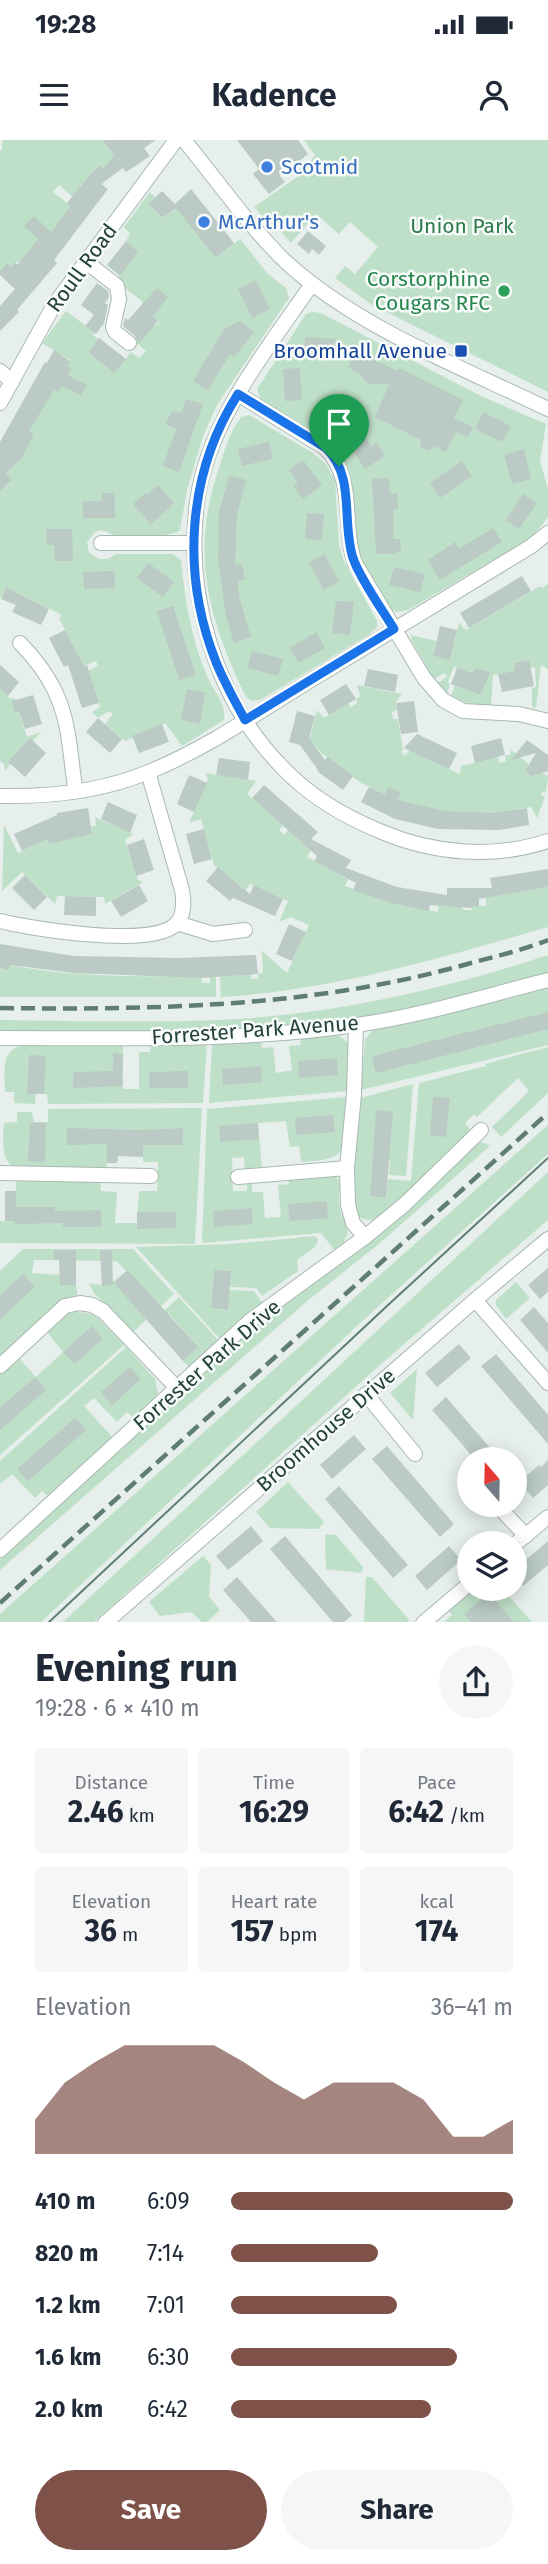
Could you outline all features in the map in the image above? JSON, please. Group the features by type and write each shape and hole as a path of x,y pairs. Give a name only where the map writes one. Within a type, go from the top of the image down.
{"street":[{"name":"Roull Road","path":"0,403 39,328 85,261 176,140"},
{"path":"184,140 268,242 312,284 377,326 548,408"},
{"path":"85,261 117,286 119,299 113,327 115,332 129,343"},
{"path":"312,284 219,426 202,474 194,543 197,594 217,664 245,720 280,766 353,820 398,839 443,851 509,850 548,841"},
{"path":"0,371 12,382"},
{"path":"238,394 326,448 336,460 344,482 353,558 432,688 454,708 471,712 530,715 548,721"},
{"path":"0,796 36,796 76,791 148,772 184,756 530,547 548,533"},
{"path":"101,543 194,543"},
{"path":"20,643 43,668 56,693 67,731 76,791"},
{"path":"0,921 59,933 136,935 155,934 177,923 182,915 184,902 182,890 148,772"},
{"path":"177,923 213,934 245,930"},
{"name":"Forrester Park Avenue","path":"0,1038 210,1037 282,1033 400,1017 548,981"},
{"path":"356,1025 354,1094 347,1168 348,1206 353,1223 365,1237"},
{"name":"Forrester Park Drive","path":"0,1550 251,1320 365,1237 405,1204 481,1130"},
{"path":"239,1177 347,1168"},
{"path":"0,1173 151,1177"},
{"name":"Broomhouse Drive","path":"105,1622 548,1239"},
{"path":"475,1300 548,1382"},
{"path":"0,1366 65,1306 80,1303 103,1311 176,1387"},
{"path":"366,1394 415,1454"},
{"path":"527,1534 548,1517"},
{"path":"423,1622 457,1594"}],"green space":[{"path":"111,140 106,144 114,155 103,169 98,165 93,172 105,181 102,185 84,182 80,186 85,191 90,212 59,185 53,192 71,206 51,232 25,226 49,250 40,283 18,261 11,267 7,264 0,271 0,150 2,141"},
{"name":"Union Park","path":"304,140 548,140 548,392 372,305 335,278 345,266 355,274 378,247 350,222 339,234 316,214 291,243 277,227 273,229 254,207 303,173 315,155"},
{"path":"150,192 155,197 148,204 161,218 174,210 176,205 217,257 240,239 268,274 286,288 289,298 217,405 203,436 187,490 180,530 160,536 140,537 123,537 96,531 87,542 89,553 100,559 108,559 116,554 173,554 181,560 193,634 207,676 222,703 224,714 224,720 182,746 165,723 125,741 105,724 113,714 109,711 98,718 92,712 100,707 88,671 98,666 96,661 84,666 59,618 62,615 6,587 0,599 0,482 5,487 12,480 1,468 5,464 10,469 18,462 34,434 11,422 53,389 59,392 62,386 81,396 86,385 68,375 71,369 67,366 70,360 42,343 66,311 94,332 93,335 98,339 88,352 114,373 131,352 139,358 146,351 133,340 142,329 148,333 152,328 149,321 155,326 159,322 143,302 116,281 137,252 126,241 130,234 124,227"},
{"path":"321,313 481,396 546,424 540,461 548,489 548,517 533,536 408,610 396,612 391,609 368,573 358,551 351,483 342,458 333,446 261,401 257,389 306,314"},
{"path":"249,415 313,453 326,464 335,480 339,546 343,559 377,621 377,627 370,634 260,700 252,701 246,697 233,669 213,614 205,560 205,531 218,471 233,430 241,417"},
{"path":"548,584 548,669 541,665 536,708 532,707 532,689 536,686 535,667 530,668 528,660 515,663 514,671 493,675 491,706 467,703 451,696 455,685 481,695 487,679 485,671 476,668 473,673 454,667 448,681 450,686 447,693 437,683 447,677 445,673 434,679 411,635 436,641 433,656 450,660 459,623 466,630 540,586 542,588"},
{"path":"357,685 402,694 396,701 397,710 392,712 393,719 398,719 403,750 401,752 405,756 410,750 460,774 461,766 498,757 499,763 506,761 505,755 510,755 511,750 529,764 525,771 548,776 546,792 543,791 541,795 545,797 537,818 531,807 489,814 447,812 403,802 397,800 388,788 385,794 361,783 320,752 315,745 306,752 317,710 324,718 348,703 351,707 357,703 356,699 360,696"},
{"path":"0,689 11,699 14,697 16,713 19,711 27,737 41,732 32,742 28,740 5,771 4,764 0,761"},
{"path":"205,773 256,781 247,794 276,819 287,820 279,830 284,835 288,830 311,850 307,857 348,879 345,886 391,903 438,912 439,905 463,905 463,910 472,910 472,906 486,906 486,897 548,887 548,927 427,961 346,980 221,997 220,977 251,974 251,979 258,979 258,974 263,973 262,951 287,973 309,925 291,917 279,922 288,901 250,884 246,890 214,865 201,819 189,823 208,779"},
{"path":"95,817 133,834 125,840 138,880 143,882 105,904 104,897 57,896 55,904 22,872 2,891 4,825 18,853 47,839 49,843 92,834 91,827 96,825"},
{"path":"548,955 548,974 428,1005 340,1020 194,1030 0,1031 0,1020 192,1021 303,1013 427,990"},
{"path":"10,965 81,974 202,976 202,983 210,983 210,976 216,976 216,997 0,997 0,968 9,970"},
{"path":"548,988 548,1045 361,1090 365,1040 373,1029 406,1024"},
{"path":"337,1034 349,1044 348,1091 209,1103 212,1042 261,1040 262,1048 273,1047 276,1073 292,1070 289,1046 301,1045 300,1037"},
{"path":"207,1042 203,1103 48,1104 47,1094 36,1094 35,1104 14,1103 14,1092 5,1092 6,1058 20,1046 123,1046 123,1089 139,1089 139,1052 150,1052 151,1044"},
{"path":"548,1047 548,1093 501,1137 492,1127 529,1091 518,1078 477,1117 474,1114 465,1123 470,1129 466,1136 378,1219 368,1220 358,1215 352,1200 352,1188 360,1098 413,1084 406,1176 389,1175 390,1160 373,1158 370,1196 386,1198 388,1179 411,1181 419,1083"},
{"path":"347,1097 343,1148 335,1156 325,1160 301,1162 299,1146 290,1147 286,1121 258,1123 262,1168 245,1170 244,1157 232,1158 233,1191 247,1191 247,1183 252,1180 252,1192 263,1192 265,1218 281,1217 278,1185 289,1184 288,1176 329,1173 336,1176 340,1186 340,1208 348,1232 343,1245 336,1252 321,1233 202,1243 207,1109"},
{"path":"202,1108 195,1244 0,1243 0,1221 15,1221 16,1181 101,1181 101,1191 117,1192 115,1223 137,1223 139,1191 157,1191 158,1162 143,1162 143,1130 108,1129 107,1170 15,1169 7,1160 3,1136 4,1123 17,1122 17,1112 32,1112 34,1122 48,1122 48,1109"},
{"path":"548,1125 548,1154 371,1313 41,1622 0,1622 0,1614"},
{"path":"482,1142 490,1146 380,1243 306,1302 0,1570 0,1559 227,1351 368,1242"},
{"path":"548,1172 548,1220 380,1365 94,1622 63,1622"},
{"path":"315,1236 318,1239 316,1246 297,1260 298,1271 262,1296 256,1288 230,1287 231,1271 214,1270 211,1308 227,1310 229,1290 254,1291 264,1305 219,1338 136,1247 230,1244"},
{"path":"23,1249 133,1249 174,1294 132,1333 94,1293 89,1283 101,1285 117,1279 126,1271 116,1261 34,1260 32,1273 60,1275 60,1285 76,1285 78,1297 58,1304 0,1356 0,1271"},
{"path":"516,1282 530,1298 506,1319 496,1305 496,1300"},
{"path":"179,1297 219,1341 189,1367 183,1361 198,1347 168,1313 155,1323 153,1321"},
{"path":"75,1311 95,1315 124,1345 0,1455 0,1374 19,1358 36,1377 63,1352 47,1332 67,1314"},
{"path":"126,1347 155,1379 158,1393 154,1400 134,1419 127,1412 117,1422 94,1398 84,1406 115,1440 49,1497 42,1491 35,1498 12,1474 0,1484 0,1461"},
{"path":"417,1369 413,1420 390,1393"},
{"path":"288,1482 324,1522 318,1529 270,1528 256,1512"},
{"path":"325,1534 336,1535 363,1567 362,1573 326,1569"},
{"path":"203,1556 211,1565 209,1596 220,1610 207,1622 202,1622 191,1612 160,1616 149,1602"},
{"path":"366,1577 372,1577 409,1620 364,1622"},
{"path":"460,1601 513,1601 532,1622 444,1622 452,1615 449,1611"}],"building":[{"path":"103,140 156,140 144,148 150,156 126,172 123,168 101,184 108,189 54,260 57,263 17,310 19,312 0,331 0,306 15,289 0,275 0,271 7,263 11,267 15,262 17,265 38,239 24,226 34,216 51,232 70,207 67,203 84,182 99,165 103,169 114,155"},
{"path":"237,140 298,140 308,154 280,176 285,182 269,194 253,174 259,169"},
{"path":"191,189 234,243 216,258 176,208 162,218 148,204 162,191 175,204"},
{"path":"308,231 326,246 319,255 312,249 309,254 297,244"},
{"path":"126,241 138,252 120,276 107,265"},
{"path":"256,280 270,309 252,318 238,289"},
{"path":"97,283 108,291 109,297 105,303 108,305 104,323 96,334 85,326 94,315 81,305"},
{"path":"157,288 168,297 153,316 158,321 139,344 135,336 123,326 125,318 128,320"},
{"path":"240,321 254,332 234,357 230,354 208,390 193,381 224,329"},
{"path":"305,337 336,339 335,359 304,357"},
{"path":"99,338 126,359 114,373 88,352"},
{"path":"54,350 70,361 67,366 72,368 68,375 87,385 81,396 62,386 59,392 54,390 29,431 34,434 21,459 6,473 12,480 0,491 0,442"},
{"path":"356,352 398,371 399,368 463,400 454,418 473,427 468,437 456,432 446,452 434,446 430,451 420,447 421,440 375,417 389,384 368,384 359,373 348,367"},
{"path":"300,368 302,400 285,401 283,369"},
{"path":"186,399 203,404 179,472 163,466 176,429 165,424 172,411 181,413"},
{"path":"321,402 349,417 341,432 313,417"},
{"path":"483,412 511,426 502,442 475,429"},
{"path":"363,434 371,446 377,443 385,456 365,469 348,443"},
{"path":"269,442 273,459 242,466 238,449"},
{"path":"524,449 531,479 512,484 504,455"},
{"path":"303,460 322,485 303,499 293,486 298,483 289,470"},
{"path":"462,461 472,476 440,498 430,483"},
{"path":"229,476 246,480 237,515 235,565 242,564 245,580 237,581 251,637 234,643 226,616 218,560 219,513"},
{"path":"389,478 390,494 397,493 398,509 393,510 393,539 400,539 401,550 394,554 376,554 372,479"},
{"path":"158,485 174,503 151,524 133,504"},
{"path":"102,493 115,493 115,518 83,518 83,501 102,501"},
{"path":"523,494 537,503 519,529 506,520"},
{"path":"307,513 324,514 322,540 305,539"},
{"path":"493,528 502,542 440,580 428,560 455,542 459,549"},
{"path":"46,529 72,529 73,561 55,561 54,545 47,545"},
{"path":"324,554 339,581 324,590 309,563"},
{"path":"148,563 174,582 163,597 137,578"},
{"path":"394,567 425,574 420,592 389,585"},
{"path":"115,571 115,588 84,589 83,572"},
{"path":"522,576 531,591 469,628 460,613"},
{"path":"6,587 49,609 41,625 12,612 16,605 1,599"},
{"path":"336,601 354,602 350,635 332,633"},
{"path":"173,606 196,675 179,680 157,611"},
{"path":"440,626 457,630 450,660 433,656"},
{"path":"65,630 84,666 87,665 99,703 82,708 68,665 64,667 49,638"},
{"path":"316,632 325,648 299,663 290,648"},
{"path":"252,651 283,659 278,676 247,668"},
{"path":"529,660 534,686 502,692 498,674 514,671 515,663"},
{"path":"0,665 19,682 8,696 0,689"},
{"path":"457,668 473,673 476,668 490,672 481,695 451,684"},
{"path":"368,669 398,675 395,692 364,686"},
{"path":"346,684 356,699 329,715 320,700"},
{"path":"187,689 205,692 200,724 181,720"},
{"path":"33,695 42,724 25,729 19,711 15,713 12,701"},
{"path":"414,701 418,732 401,734 396,703"},
{"path":"297,711 315,716 309,738 325,760 328,757 353,776 343,790 317,771 300,745 289,742"},
{"path":"98,718 122,739 110,753 86,732"},
{"path":"162,724 169,742 139,753 132,736"},
{"path":"417,734 457,753 449,769 404,748"},
{"path":"30,738 46,753 25,777 8,762"},
{"path":"501,738 505,755 475,763 471,746"},
{"path":"527,740 548,755 548,771 532,776 525,771 536,753 511,760"},
{"path":"219,758 250,762 248,780 216,775"},
{"path":"189,775 207,783 194,812 177,804"},
{"path":"264,785 318,832 311,839 351,860 346,868 397,887 447,895 447,888 492,888 490,878 548,869 548,887 479,899 479,906 472,908 430,905 429,911 391,903 353,890 356,883 314,861 317,856 252,798"},
{"path":"369,787 385,794 388,787 401,793 398,800 444,811 492,813 527,808 529,825 499,830 438,829 395,819 361,802"},
{"path":"108,802 137,815 130,833 101,819"},
{"path":"88,808 92,834 49,844 47,839 22,851 14,834 57,813"},
{"path":"204,829 212,859 194,864 186,834"},
{"path":"144,839 154,870 136,876 127,845"},
{"path":"218,867 250,894 254,885 283,899 275,916 233,898 230,901 206,881"},
{"path":"25,875 47,897 34,910 12,888"},
{"path":"139,885 148,901 121,917 111,901"},
{"path":"65,896 96,897 96,916 64,915"},
{"path":"289,924 306,932 292,961 276,954"},
{"path":"0,944 74,956 180,958 256,955 258,974 202,978 74,973 10,965 9,970 0,968"},
{"path":"548,1012 548,1029 376,1073 372,1056"},
{"path":"113,1053 123,1054 122,1086 73,1088 73,1072 113,1071"},
{"path":"29,1055 46,1056 44,1094 27,1094"},
{"path":"337,1058 338,1075 299,1078 298,1061"},
{"path":"261,1066 262,1082 223,1085 222,1069"},
{"path":"188,1071 188,1088 149,1088 149,1072"},
{"path":"433,1097 450,1098 446,1137 430,1135"},
{"path":"376,1110 393,1112 386,1198 370,1196"},
{"path":"333,1115 335,1132 296,1135 295,1118"},
{"path":"30,1123 46,1123 45,1162 28,1161"},
{"path":"258,1123 259,1139 220,1142 219,1126"},
{"path":"67,1128 183,1128 183,1145 143,1145 143,1157 118,1156 117,1163 107,1163 107,1144 67,1145"},
{"path":"5,1191 16,1191 16,1207 55,1207 55,1211 101,1210 101,1227 63,1227 63,1223 15,1224 15,1221 5,1221"},
{"path":"327,1201 328,1218 290,1221 288,1204"},
{"path":"252,1208 253,1224 214,1227 213,1211"},
{"path":"137,1212 176,1212 176,1228 137,1229"},
{"path":"54,1250 76,1250 76,1285 60,1285 59,1260 54,1260"},
{"path":"112,1250 113,1285 102,1286 100,1251"},
{"path":"548,1268 548,1292 540,1299 528,1285"},
{"path":"128,1270 198,1347 183,1361 114,1283"},
{"path":"214,1270 231,1271 228,1310 211,1308"},
{"path":"23,1274 35,1286 0,1320 0,1296"},
{"path":"534,1307 548,1323 548,1353 520,1320"},
{"path":"92,1326 103,1339 74,1364 63,1352"},
{"path":"459,1344 471,1358 437,1387 425,1373"},
{"path":"496,1354 548,1415 548,1444 481,1366"},
{"path":"130,1367 141,1379 112,1405 101,1392"},
{"path":"35,1377 46,1390 0,1430 0,1408"},
{"path":"446,1397 490,1447 464,1447 432,1410"},
{"path":"75,1418 86,1430 28,1481 17,1469"},
{"path":"354,1435 366,1449 332,1479 320,1465"},
{"path":"387,1446 454,1524 440,1537 372,1459"},
{"path":"548,1460 548,1485 533,1498 527,1491 527,1475 539,1465 541,1467"},
{"path":"339,1486 408,1565 393,1578 325,1499"},
{"path":"251,1526 263,1541 228,1570 216,1556"},
{"path":"285,1536 352,1615 344,1622 333,1622 270,1549"},
{"path":"548,1541 548,1565 527,1583 527,1559"},
{"path":"449,1546 457,1555 457,1564 427,1590 415,1576"},
{"path":"237,1577 277,1622 251,1622 223,1590"},
{"path":"479,1601 496,1601 514,1622 471,1622 464,1614"}],"tram line":[{"path":"49,1622 548,1158"}],"railway":[{"path":"0,1008 178,1006 296,997 413,978 510,953 548,940"},
{"path":"0,1603 548,1113"}],"place":[{"name":"Scotmid","path":"267,167"},
{"name":"McArthur's","path":"204,222"},
{"name":"Corstorphine Cougars RFC","path":"504,291"},
{"name":"Broomhall Avenue","path":"461,351"}],"route":[{"path":"238,394 326,448 339,466 344,482 353,558 394,629 245,720 217,664 197,594 194,543 197,501 212,443 238,394"}]}
